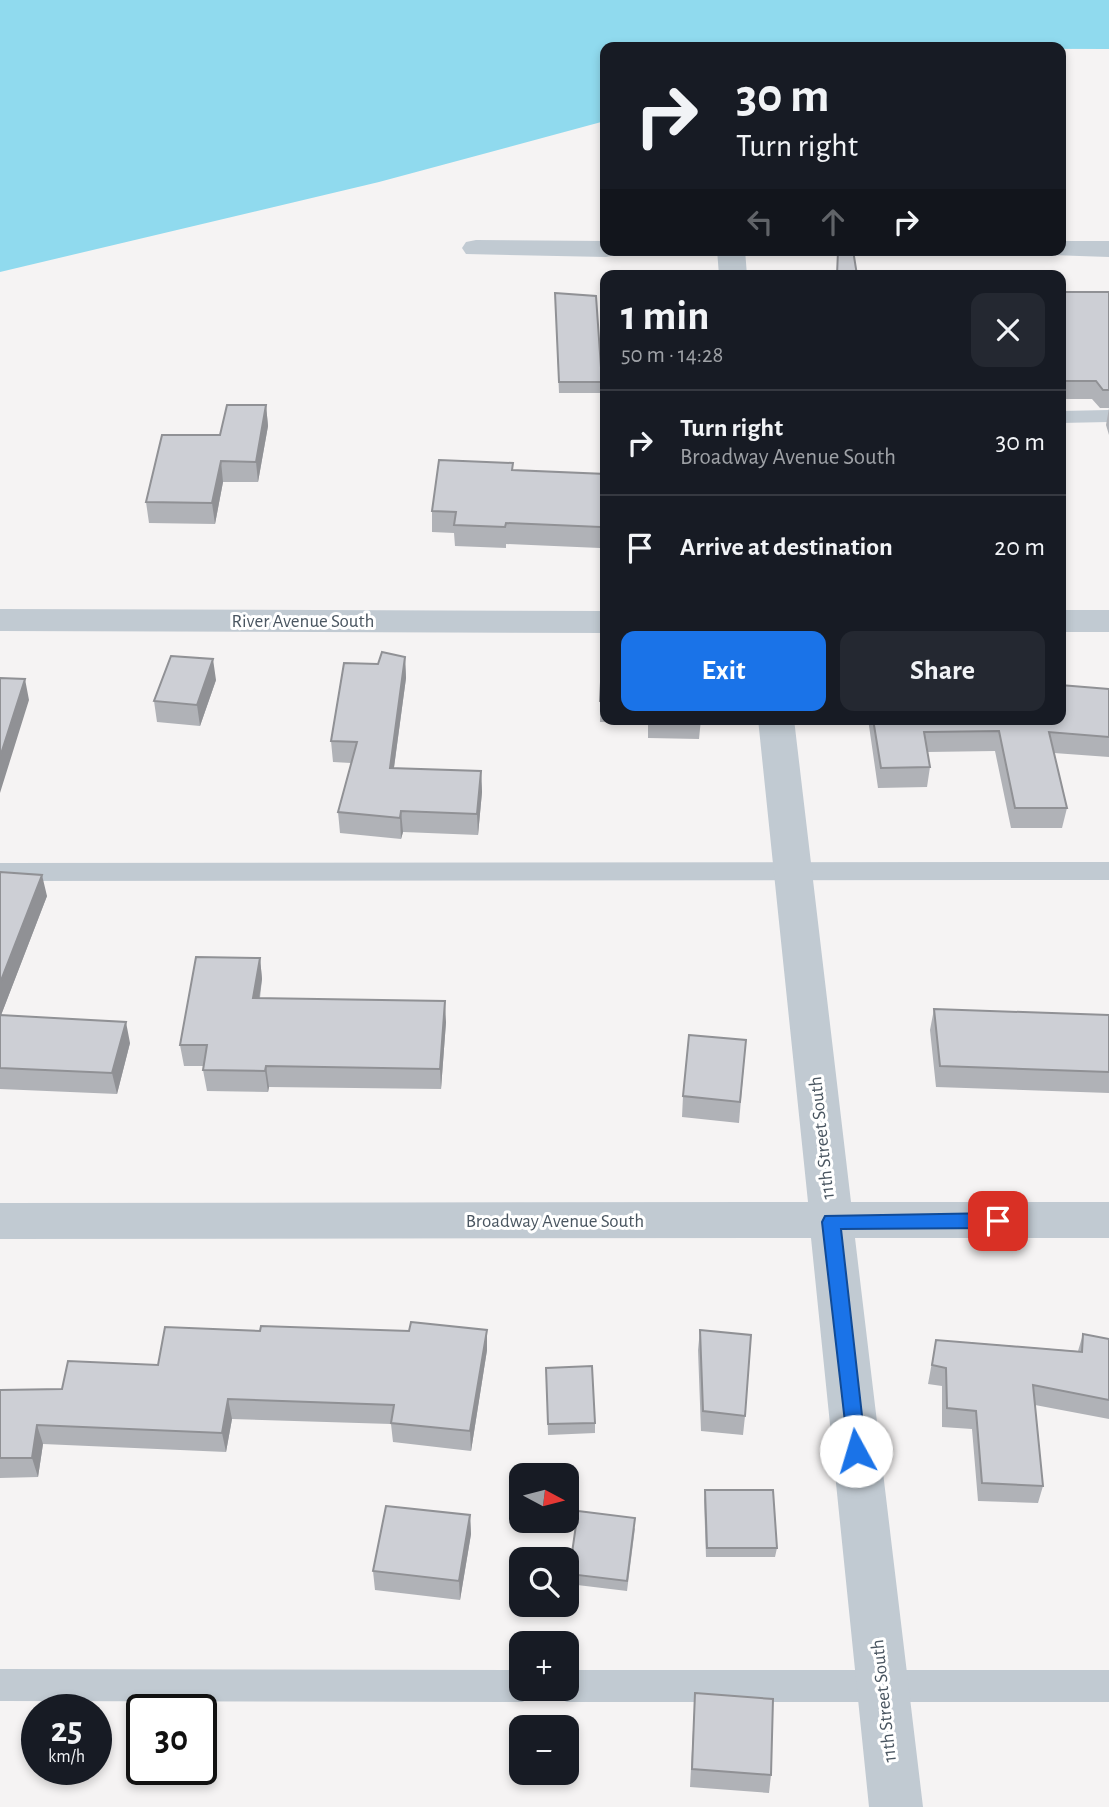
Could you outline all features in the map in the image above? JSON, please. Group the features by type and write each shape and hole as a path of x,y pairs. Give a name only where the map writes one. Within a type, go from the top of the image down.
{"street":[{"path":"477,248 600,249"},
{"path":"1066,249 1109,249"},
{"name":"River Avenue South","path":"0,620 600,622"},
{"path":"1066,621 1109,621"},
{"name":"11th Street South","path":"777,725 896,1807"},
{"name":"Broadway Avenue South","path":"0,1221 1109,1220"}],"lane":[{"path":"1066,417 1109,416"},
{"path":"0,872 1109,871"},
{"path":"0,1685 509,1686"},
{"path":"579,1686 1109,1686"}],"water":[{"path":"0,0 1109,0 1109,49 1066,49 1066,42 600,42 600,122 379,182 0,272"}],"building":[{"path":"838,256 854,256 856,270 837,270"},
{"path":"1066,292 1109,292 1109,390 1103,390 1096,381 1066,381"},
{"path":"555,293 596,296 600,382 559,382"},
{"path":"227,405 266,405 256,462 221,461 212,503 146,502 162,435 220,435"},
{"path":"439,460 513,463 512,470 600,474 600,527 506,523 505,527 454,525 456,512 432,511"},
{"path":"382,652 405,657 390,768 481,771 477,814 401,811 400,818 338,812 357,742 331,741 344,663 378,664"},
{"path":"171,656 213,659 197,705 154,701"},
{"path":"0,678 25,679 0,757"},
{"path":"1066,685 1109,689 1109,737 1049,732 1067,808 1015,808 999,731 924,732 930,767 881,768 874,725 1066,725"},
{"path":"0,872 42,875 0,983"},
{"path":"196,957 260,958 253,998 445,1001 440,1069 266,1066 265,1071 203,1070 207,1045 180,1045"},
{"path":"934,1009 1109,1015 1109,1072 940,1066"},
{"path":"0,1015 126,1022 112,1073 0,1068"},
{"path":"689,1035 746,1040 740,1102 683,1096"},
{"path":"411,1322 487,1330 470,1431 391,1423 394,1405 228,1399 222,1433 37,1425 32,1458 0,1458 0,1390 62,1389 68,1361 158,1365 165,1327 260,1331 261,1326 409,1331"},
{"path":"700,1330 751,1335 745,1416 703,1411"},
{"path":"1083,1334 1109,1339 1109,1400 1033,1385 1043,1486 982,1483 976,1411 947,1408 946,1368 932,1365 936,1340 1082,1352"},
{"path":"592,1366 595,1423 548,1424 546,1368"},
{"path":"705,1490 773,1490 777,1548 707,1548"},
{"path":"386,1506 470,1515 459,1581 373,1571"},
{"path":"579,1511 635,1518 627,1581 579,1575 579,1547 573,1547 575,1533 579,1533"},
{"path":"695,1693 773,1699 771,1775 692,1769"}],"route":[{"path":"856,1451 831,1222 998,1221"}]}
